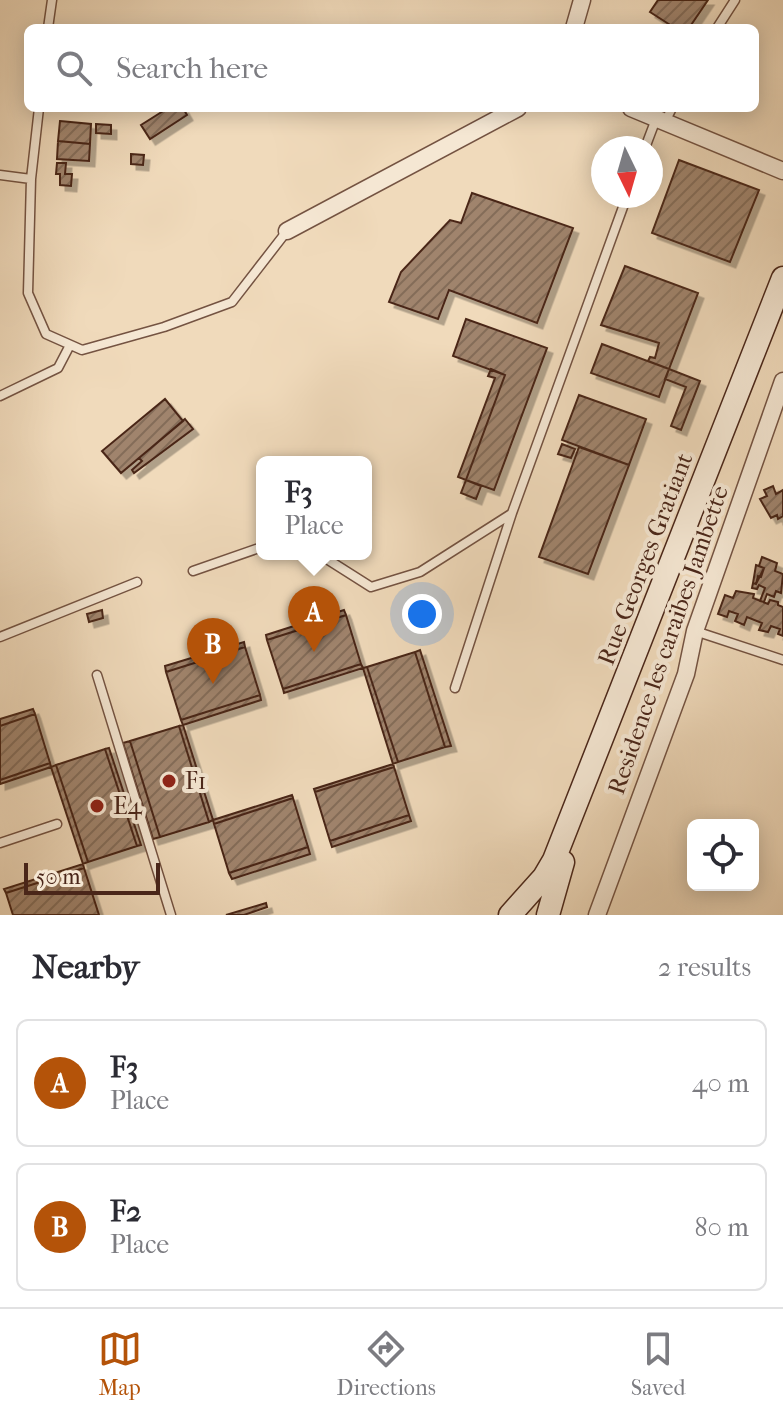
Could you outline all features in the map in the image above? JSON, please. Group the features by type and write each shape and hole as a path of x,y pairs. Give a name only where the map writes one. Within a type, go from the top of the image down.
{"main road":[{"name":"Rue Georges Gratiant","path":"559,861 783,278"},
{"name":"Rue Georges Gratiant","path":"559,861 783,295"},
{"path":"510,915 559,861"},
{"path":"548,915 559,861"}],"street":[{"path":"575,24 582,0"},
{"path":"287,231 510,112"},
{"path":"664,116 783,171"},
{"name":"Residence les caraibes Jambette","path":"597,915 686,674 695,631 783,381"}],"lane":[{"path":"49,24 52,0"},
{"path":"720,24 735,0"},
{"path":"39,112 31,179 28,293 46,334 82,350 164,327 232,302 287,231"},
{"path":"652,136 664,116"},
{"path":"0,175 31,179"},
{"path":"455,688 512,513 623,208"},
{"path":"0,396 58,368 70,345"},
{"path":"328,560 371,587 420,572 512,513"},
{"path":"193,571 256,549"},
{"path":"0,637 137,582"},
{"path":"695,631 783,660"},
{"path":"97,675 171,915"},
{"path":"0,843 57,824"}],"building":[{"path":"658,0 708,0 692,24 669,24 650,12"},
{"path":"162,112 185,112 187,115 150,139 141,125"},
{"path":"60,121 91,124 90,144 58,141"},
{"path":"96,124 111,125 111,134 96,133"},
{"path":"58,141 90,144 89,161 57,159"},
{"path":"131,154 144,155 143,165 131,164"},
{"path":"679,160 759,190 730,262 652,233"},
{"path":"57,163 66,163 65,174 72,174 71,186 60,185 60,174 56,174"},
{"path":"472,193 573,228 537,323 449,290 438,319 389,302 401,272 450,220 461,223"},
{"path":"625,266 698,293 669,369 648,361 650,357 655,358 659,343 601,325"},
{"path":"466,319 547,348 494,490 466,480 505,375 453,356"},
{"path":"602,344 669,369 659,397 591,373"},
{"path":"491,369 505,375 466,480 458,477 495,378 488,376"},
{"path":"669,369 700,381 681,430 671,426 686,387 665,379"},
{"path":"579,395 646,419 629,465 562,440"},
{"path":"165,399 183,421 121,473 102,451"},
{"path":"185,419 193,429 134,473 132,470 142,461 139,458"},
{"path":"562,444 575,449 571,458 558,454"},
{"path":"579,447 629,465 588,574 539,557"},
{"path":"466,480 481,486 476,499 461,493"},
{"path":"773,486 776,494 783,490 783,516 778,519 777,515 771,518 760,499 767,496 764,490"},
{"path":"762,557 777,563 775,571 783,574 781,593 776,591 774,597 767,594 764,602 760,601 765,588 759,585 757,589 752,588 764,568 759,566"},
{"path":"756,565 764,568 756,584 753,583"},
{"path":"736,591 754,594 753,598 768,604 770,600 778,602 783,607 783,636 778,634 780,629 771,626 768,632 759,630 762,623 747,617 744,625 735,621 738,614 729,611 727,617 718,614 725,595 733,598"},
{"path":"102,610 103,618 89,622 87,614"},
{"path":"344,610 346,615 267,640 266,635"},
{"path":"346,615 361,664 283,689 267,640"},
{"path":"244,642 245,647 166,672 165,666"},
{"path":"245,647 260,695 181,720 166,672"},
{"path":"420,650 451,746 445,747 415,652"},
{"path":"415,652 445,747 398,762 367,667"},
{"path":"361,664 363,668 284,693 283,689"},
{"path":"367,667 398,762 393,764 363,668"},
{"path":"260,695 261,700 183,725 181,720"},
{"path":"33,709 35,714 0,726 0,719"},
{"path":"35,714 50,763 0,780 0,726"},
{"path":"183,725 213,820 209,822 179,726"},
{"name":"F1","path":"179,726 209,822 160,837 130,741"},
{"path":"130,741 160,837 153,839 123,743"},
{"path":"109,748 141,845 137,846 105,749"},
{"name":"E4","path":"105,749 137,846 88,862 56,765"},
{"path":"50,763 51,767 0,784 0,780"},
{"path":"393,764 394,767 315,792 314,789"},
{"path":"56,765 88,862 83,864 51,767"},
{"path":"394,767 409,815 330,841 315,792"},
{"path":"292,795 293,798 214,824 213,820"},
{"path":"293,798 308,847 229,873 214,824"},
{"path":"409,815 411,821 332,847 330,841"},
{"path":"308,847 310,854 232,879 229,873"},
{"path":"83,864 84,868 6,893 4,889"},
{"path":"84,868 99,915 13,915 6,893"},
{"path":"266,903 267,907 244,915 226,915"}],"place":[{"name":"F3","path":"314,652"},
{"name":"F2","path":"213,684"},
{"name":"F1","path":"169,781"},
{"name":"E4","path":"97,806"}]}
